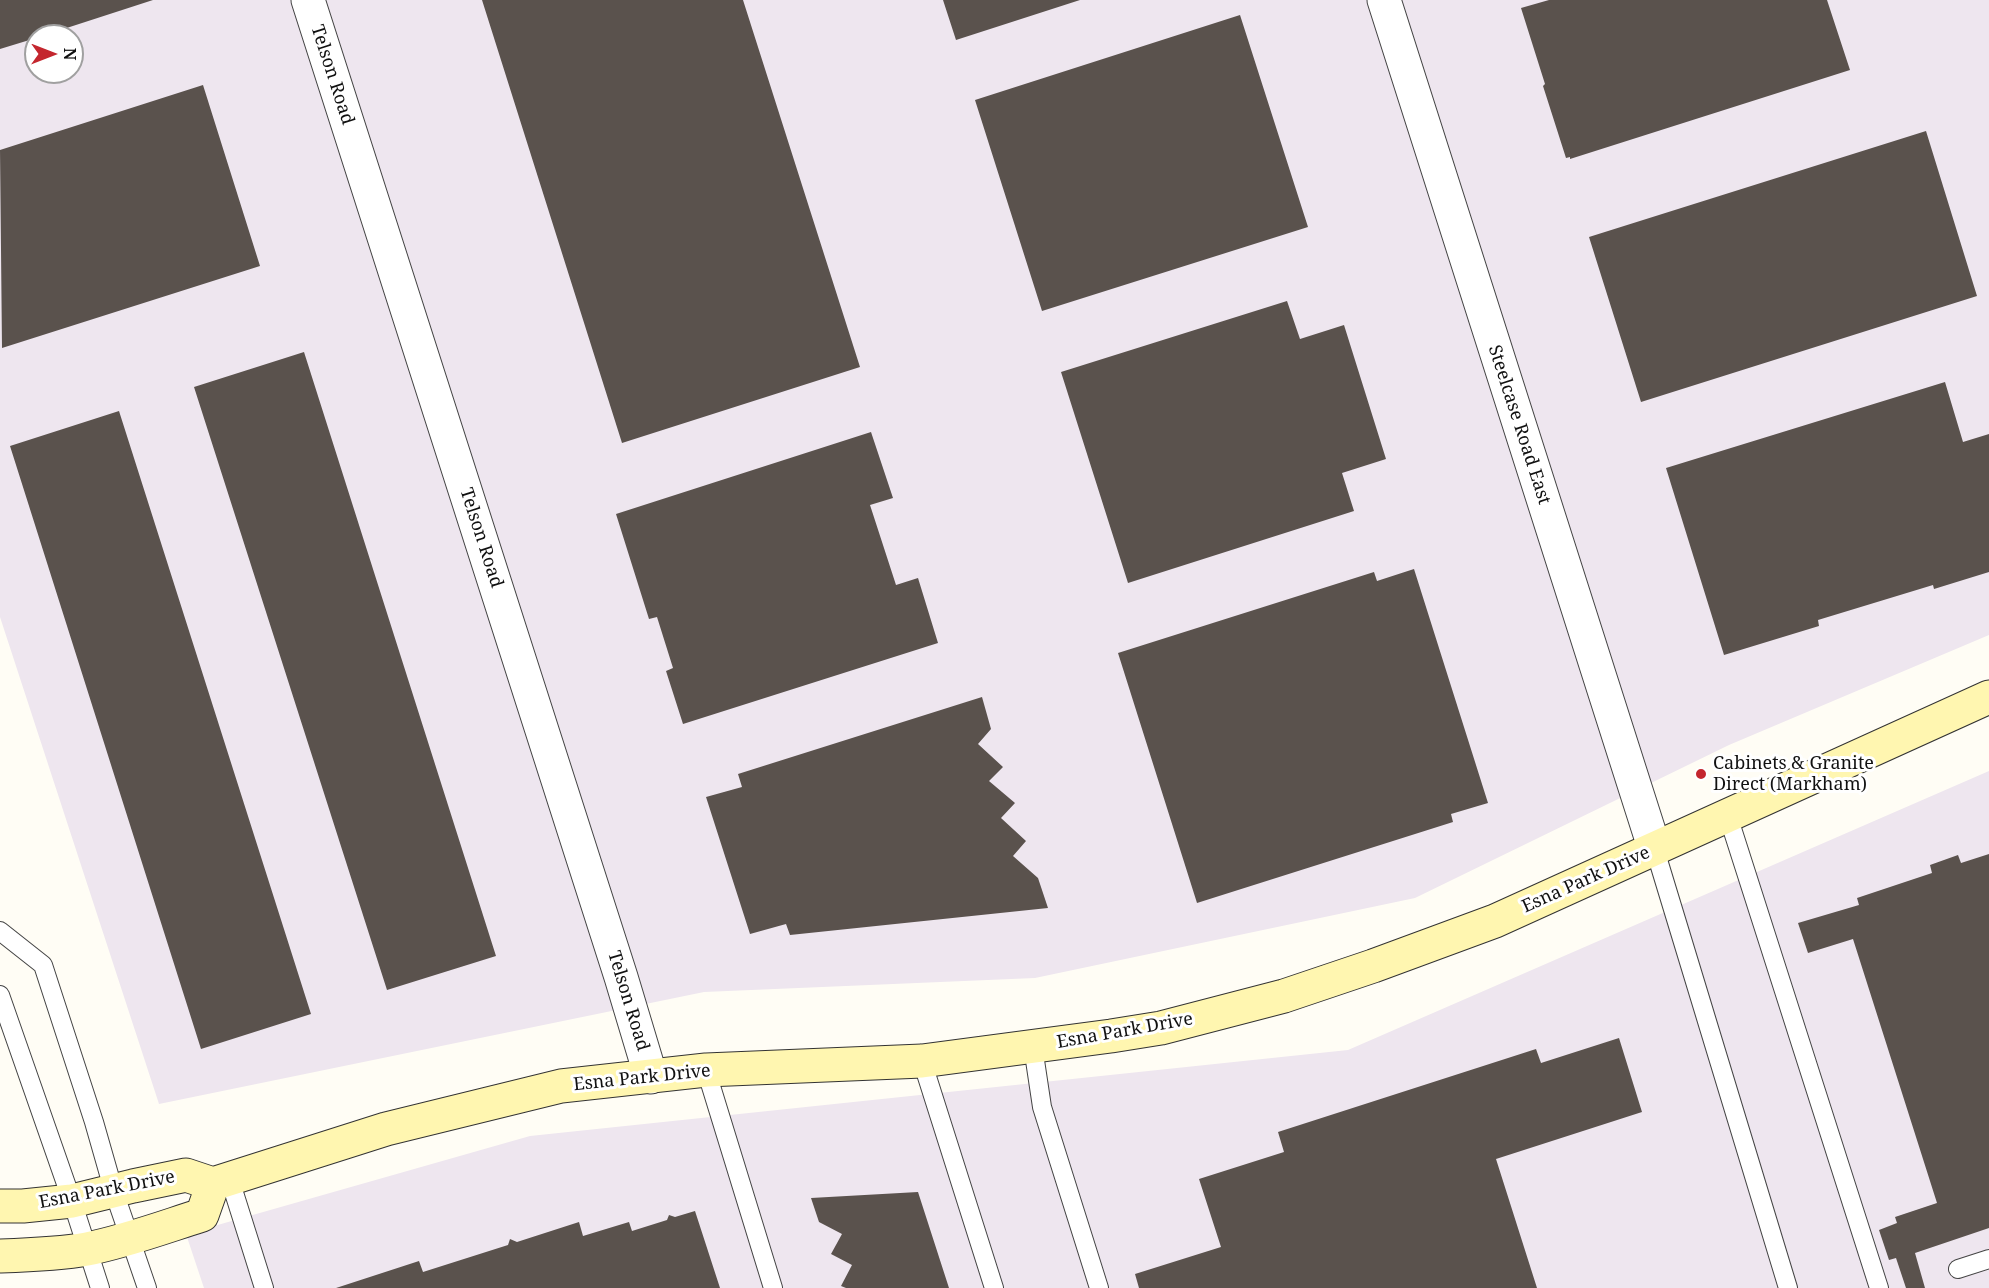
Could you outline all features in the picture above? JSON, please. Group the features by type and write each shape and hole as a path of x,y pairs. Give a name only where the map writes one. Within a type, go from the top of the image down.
{"street":[{"name":"Telson Road","path":"308,0 651,1077"},
{"name":"Steelcase Road East","path":"1384,0 1655,850"},
{"name":"Esna Park Drive","path":"0,1206 72,1201 186,1175 222,1182 386,1129 561,1086 706,1070 922,1062 1161,1028 1284,996 1495,921 1989,697"},
{"path":"0,1256 35,1255 86,1249 130,1239 202,1215 222,1182"}],"lane":[{"path":"1728,816 1880,1288"},
{"path":"1655,850 1788,1288"},
{"path":"0,931 43,965 94,1122 114,1192 147,1288"},
{"path":"0,995 100,1288"},
{"path":"1033,1047 1042,1107 1099,1288"},
{"path":"922,1062 994,1288"},
{"path":"706,1070 773,1288"},
{"path":"222,1182 264,1288"},
{"path":"1958,1269 1989,1259"}],"shaded area":[{"path":"0,0 1989,0 1989,635 1729,745 1415,898 1035,978 704,992 159,1104 0,617"},
{"path":"1989,771 1989,1288 204,1288 186,1234 530,1136 1348,1050"}],"building":[{"path":"0,0 153,0 79,24 24,24 24,42 0,49"},
{"path":"482,0 743,0 860,367 622,443"},
{"path":"943,0 1080,0 956,40"},
{"path":"1549,0 1827,0 1850,70 1570,159 1570,157 1566,158 1521,8"},
{"path":"1240,15 1308,227 1042,311 975,100"},
{"path":"203,85 260,266 2,348 0,150"},
{"path":"1926,131 1977,296 1641,402 1589,237"},
{"path":"1287,301 1300,339 1344,325 1386,459 1342,473 1354,511 1128,583 1061,372"},
{"path":"304,352 496,956 387,990 194,387"},
{"path":"1945,382 1963,442 1989,434 1989,572 1934,589 1933,585 1818,620 1819,626 1724,655 1666,468"},
{"path":"119,411 311,1014 201,1049 10,446"},
{"path":"871,432 893,498 870,505 896,585 918,578 938,643 683,724 666,671 673,668 657,617 649,619 616,514"},
{"path":"1414,569 1488,803 1451,814 1453,822 1197,903 1118,653 1374,572 1377,581"},
{"path":"982,697 991,729 978,744 1003,767 989,781 1015,803 1001,818 1026,841 1013,856 1038,878 1048,908 790,935 786,924 750,934 706,797 742,787 738,774"},
{"path":"1989,854 1989,1228 1915,1253 1925,1288 1906,1288 1896,1258 1889,1260 1879,1230 1897,1223 1895,1217 1937,1203 1853,939 1808,953 1798,923 1859,905 1857,898 1932,873 1930,865 1958,855 1961,863"},
{"path":"1619,1038 1642,1112 1496,1159 1537,1288 1139,1288 1135,1274 1221,1247 1199,1179 1284,1152 1278,1132 1536,1049 1541,1063"},
{"path":"918,1192 949,1288 846,1288 841,1286 852,1265 831,1254 842,1234 819,1222 811,1198"},
{"path":"695,1211 720,1288 336,1288 419,1261 423,1272 508,1245 510,1239 517,1242 579,1222 583,1236 629,1222 632,1231 667,1220 669,1215 675,1217"}],"place":[{"name":"Cabinets & Granite Direct (Markham)","path":"1701,774"}]}
